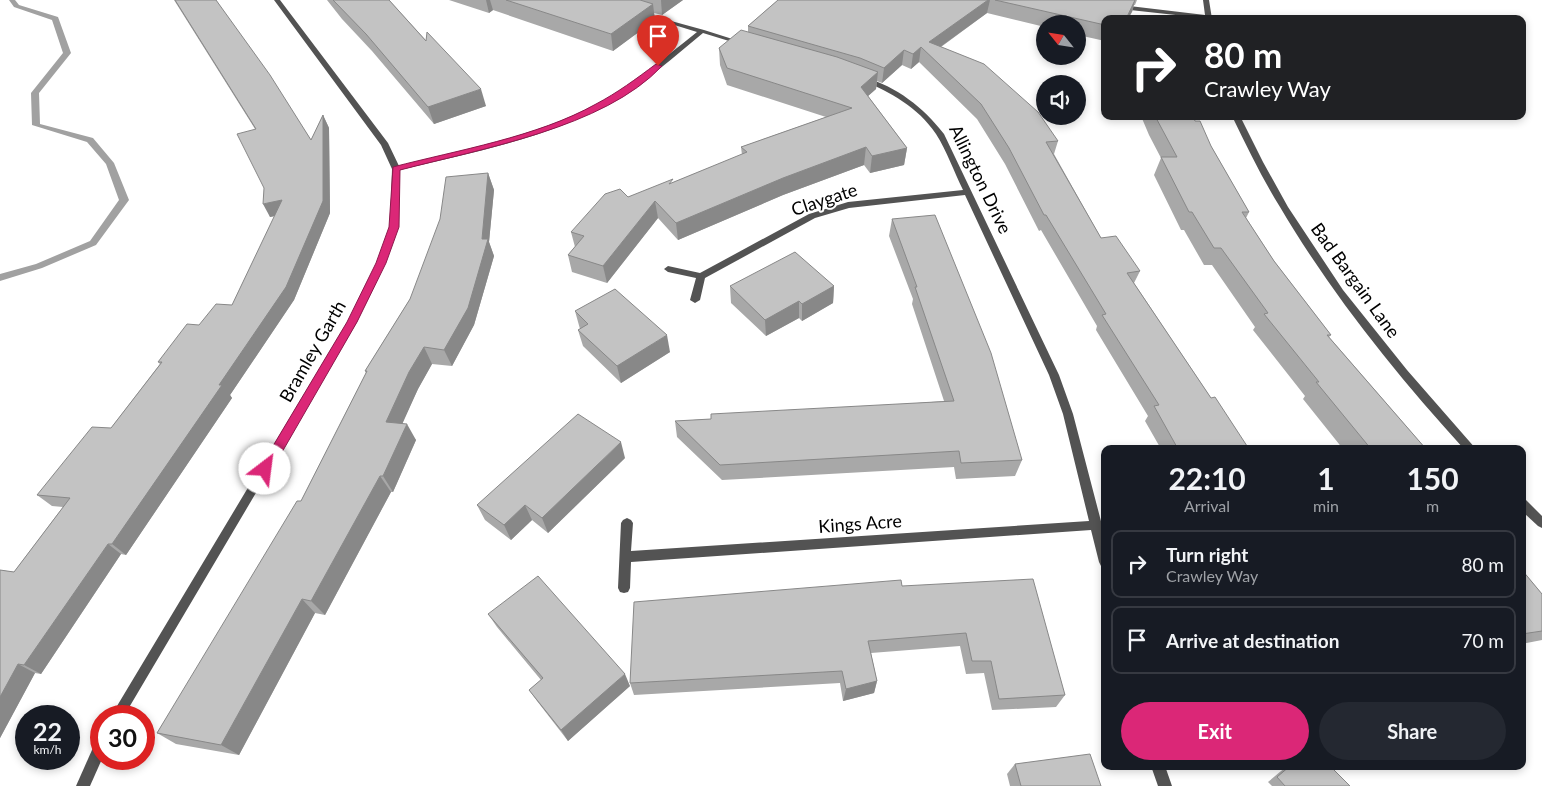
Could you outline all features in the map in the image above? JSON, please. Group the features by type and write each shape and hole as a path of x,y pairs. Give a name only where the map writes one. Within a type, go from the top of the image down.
{"street":[{"name":"Bramley Garth","path":"124,705 352,322 381,263 394,227 396,169 385,144 276,0"},
{"path":"1206,0 1208,15"},
{"path":"1116,6 1178,15"},
{"path":"636,11 749,45"},
{"path":"396,169 534,133 563,123 598,107 629,88 702,31"},
{"name":"Allington Drive","path":"856,76 896,94 924,112 940,134 1054,375 1068,414 1101,546"},
{"name":"Bad Bargain Lane","path":"1238,120 1255,158 1290,220 1334,283 1404,374 1467,445"},
{"name":"Claygate","path":"701,276 812,216 839,208 897,198 968,192"},
{"path":"668,270 701,276 695,300"},
{"path":"1526,507 1542,523"},
{"path":"624,588 627,523"},
{"name":"Kings Acre","path":"626,557 1096,525"},
{"path":"83,786 90,770"},
{"path":"1159,770 1165,786"}],"building":[{"path":"175,0 216,0 270,75 311,140 323,115 323,201 286,287 219,385 222,385 112,544 108,544 24,665 18,664 0,697 0,570 14,572 70,498 37,495 92,427 111,428 162,362 158,362 187,324 199,325 216,304 232,305 282,200 263,204 264,188 237,134 256,129"},
{"path":"333,0 389,0 426,41 427,32 481,89 428,107 366,34"},
{"path":"506,0 640,0 653,4 611,34"},
{"path":"778,0 988,0 929,42 984,64 1036,110 1036,125 1047,125 1058,141 1046,142 1101,238 1116,236 1140,271 1127,273 1211,398 1215,397 1246,445 1176,445 1154,406 1159,405 1102,315 1106,314 1046,215 1044,215 1009,148 981,104 921,47 913,54 904,50 884,68 860,58 748,26"},
{"path":"995,0 1135,0 1128,15 1101,15 1101,24 1086,21 1086,15 1061,15"},
{"path":"741,30 837,57 878,72 861,87 907,148 872,156 866,147 783,178 676,223 655,201 603,266 568,255 584,236 571,232 605,194 620,189 628,197 673,179 669,184 747,152 741,147 852,108 727,68 719,48"},
{"path":"1157,120 1200,121 1211,146 1249,212 1242,212 1274,261 1331,335 1327,335 1423,445 1368,445 1264,314 1268,313 1221,248 1214,248 1192,212 1189,212 1161,157 1177,157"},
{"path":"488,173 482,239 488,239 468,308 444,350 424,347 409,372 386,422 407,424 383,476 380,476 311,601 302,599 221,745 157,733 297,501 301,501 367,371 365,371 410,299 440,219 446,177"},
{"path":"935,215 991,353 1022,460 961,463 959,451 720,465 675,421 711,419 711,414 954,401 915,287 917,287 892,219"},
{"path":"795,252 834,286 802,304 799,301 765,320 730,286"},
{"path":"615,289 667,335 617,366 578,330 588,324 575,311"},
{"path":"578,414 621,442 542,518 525,505 504,525 477,505"},
{"path":"1526,575 1542,594 1542,631 1526,633"},
{"path":"538,576 625,674 561,730 529,690 543,678 488,614"},
{"path":"1033,579 1065,695 999,699 991,661 972,661 966,633 868,641 877,681 846,689 842,671 630,683 634,602 901,580 902,586"},
{"path":"1090,754 1101,786 1021,786 1015,764"},
{"path":"1285,770 1334,770 1350,786 1285,786 1277,777"}],"waterway":[{"path":"0,278 39,266 93,243 124,200 110,163 90,140 36,125 35,93 67,53 55,19 16,6 12,0"}],"route":[{"path":"265,469 352,322 381,263 394,227 396,169 534,133 563,123 598,107 629,88 658,66"}]}
